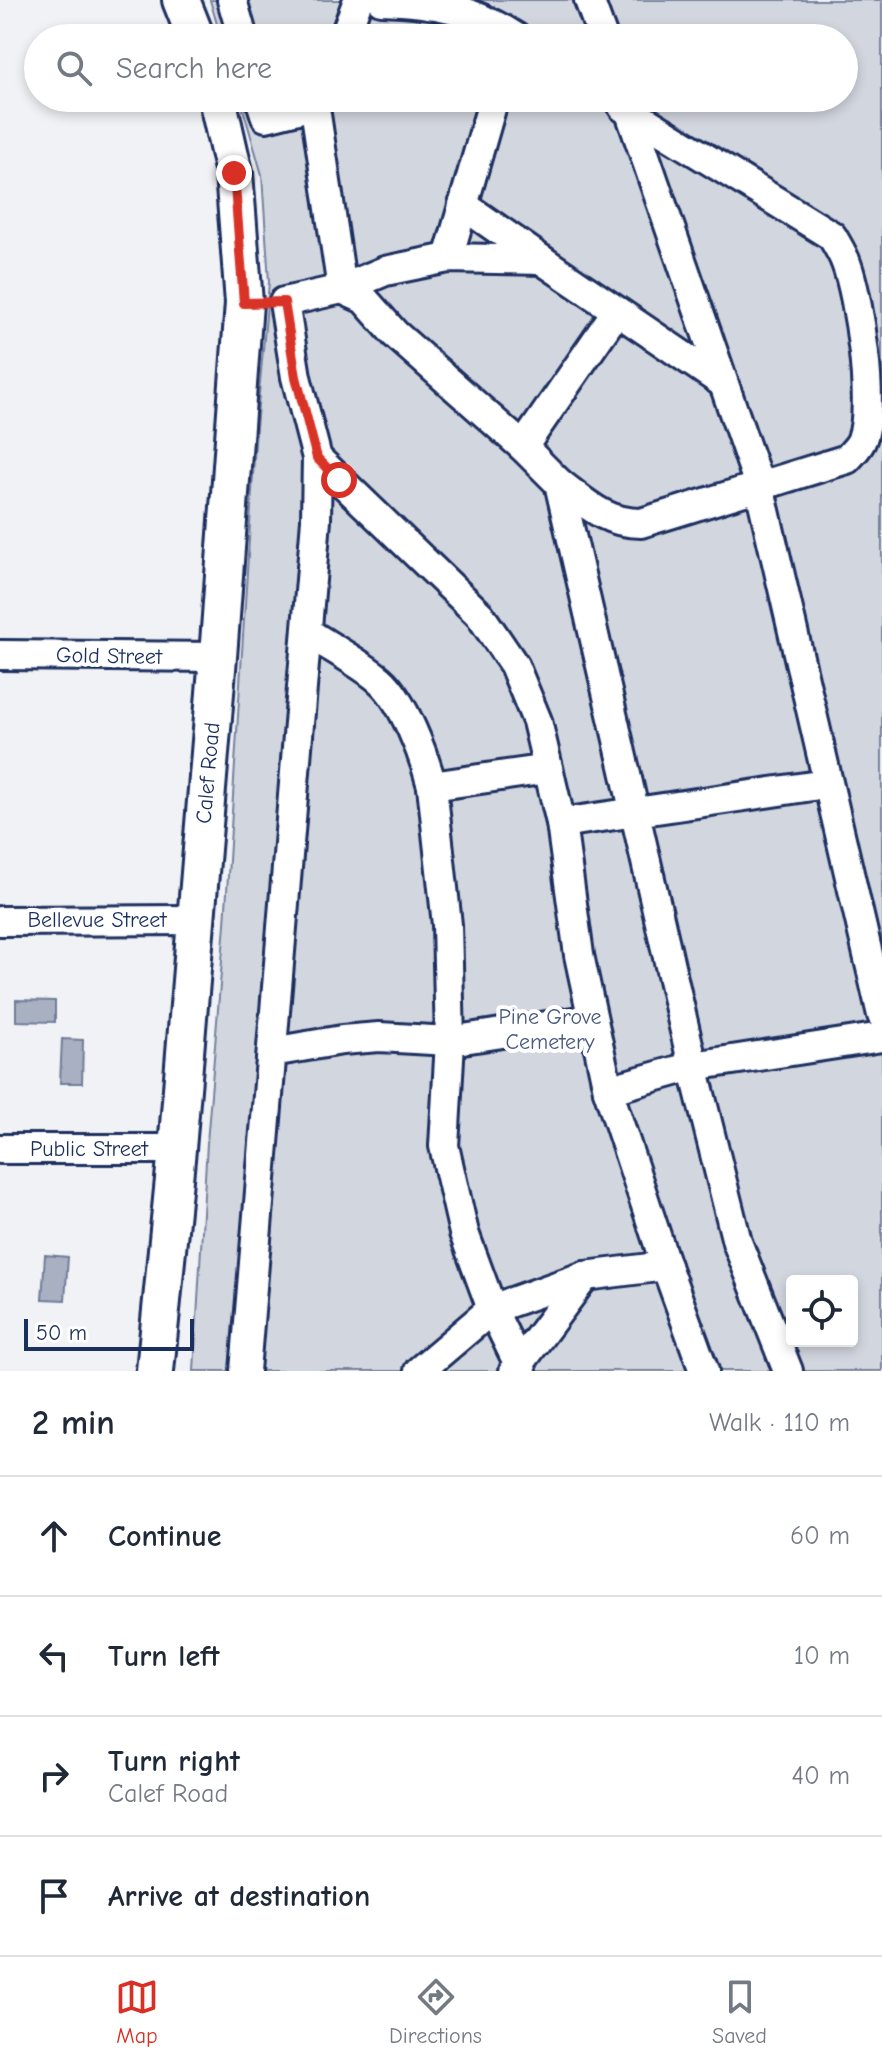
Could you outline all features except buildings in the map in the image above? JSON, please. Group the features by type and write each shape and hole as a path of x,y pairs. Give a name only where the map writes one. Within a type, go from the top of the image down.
{"main road":[{"path":"181,0 190,24"},
{"name":"Calef Road","path":"155,1371 177,1149 218,657 244,303 234,173 220,112"}],"street":[{"path":"232,0 239,24"},
{"path":"349,24 358,0"},
{"path":"381,0 453,7 492,24"},
{"path":"589,0 598,24"},
{"path":"264,112 266,117 286,112"},
{"path":"317,112 342,289"},
{"path":"448,258 490,112"},
{"path":"625,112 759,485 882,1015"},
{"path":"342,289 364,299 395,334 523,447 559,483 602,515 623,523 641,523 847,459 862,441 868,408 866,368 846,263 832,236 637,112"},
{"path":"463,205 723,383"},
{"path":"244,303 284,302 342,289 385,271 448,258 542,260"},
{"path":"245,1371 316,520 317,458 296,377 284,302"},
{"path":"523,447 616,312"},
{"path":"317,458 480,615 514,665 537,721 561,823 579,955 608,1090 704,1371"},
{"path":"559,483 693,1066 737,1242 788,1371"},
{"path":"307,632 382,681 412,728 432,786 447,925 450,1041 444,1146 464,1233 518,1368"},
{"name":"Gold Street","path":"0,655 218,657"},
{"path":"432,786 548,769"},
{"path":"561,823 826,784"},
{"name":"Bellevue Street","path":"0,921 195,920"},
{"path":"272,1052 379,1037 450,1041 592,1019"},
{"path":"608,1090 693,1066 882,1037"},
{"name":"Public Street","path":"0,1149 177,1149"},
{"path":"419,1371 492,1309 585,1276 666,1266"},
{"path":"518,1368 585,1276"}],"green space":[{"name":"Pine Grove Cemetery","path":"210,0 882,0 882,1371 194,1371 256,428 269,282 262,175 244,112 858,112 858,24 217,24"}],"water":[{"path":"16,1000 55,1001 55,1022 16,1021"},
{"path":"62,1039 83,1040 82,1083 60,1083"},
{"path":"45,1255 68,1257 65,1300 42,1299"}],"route":[{"path":"234,173 244,303 284,302 296,377 317,458 339,480"}]}
